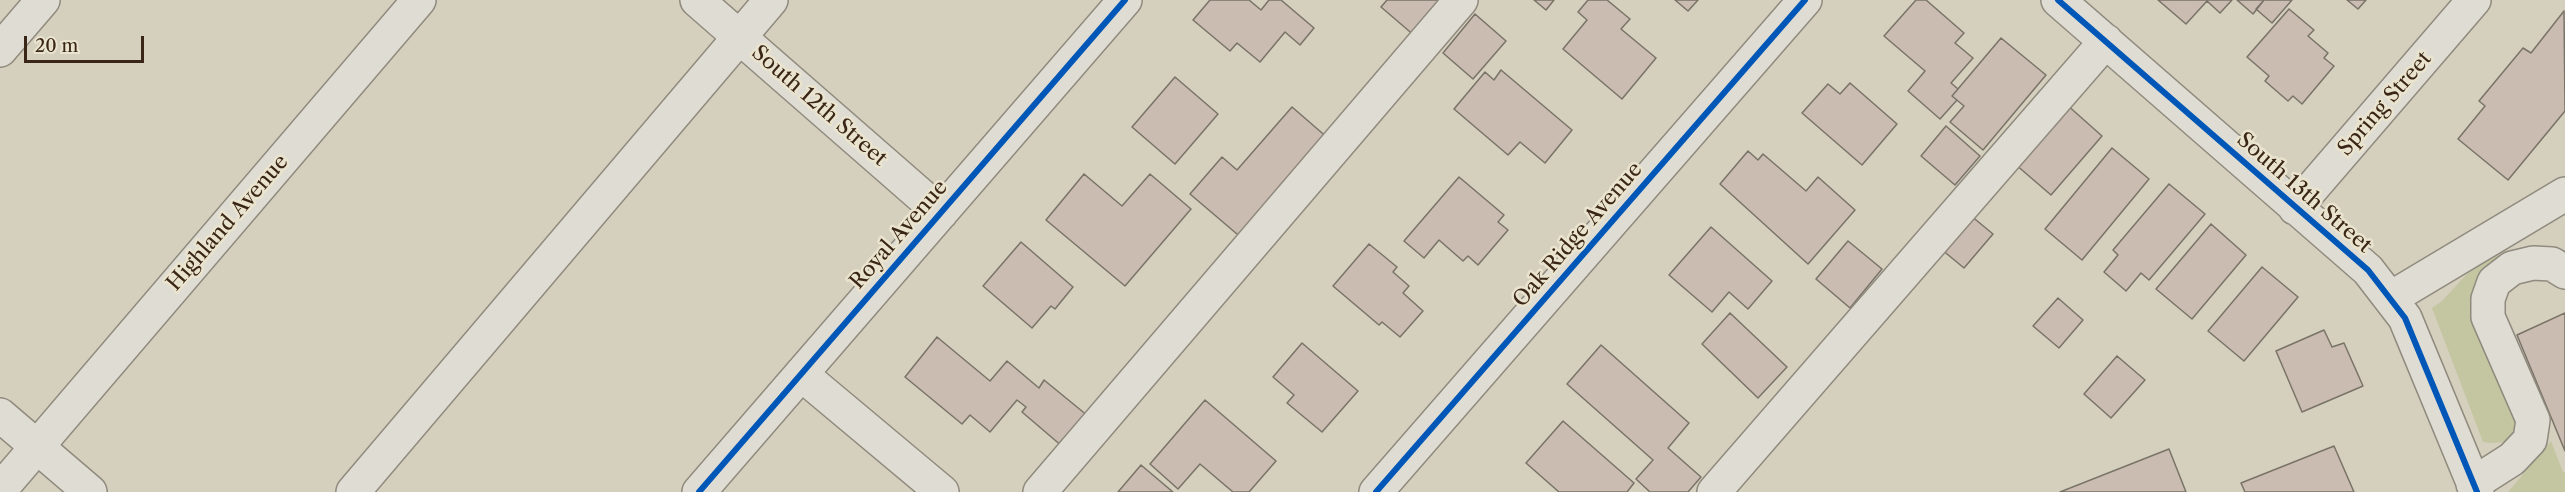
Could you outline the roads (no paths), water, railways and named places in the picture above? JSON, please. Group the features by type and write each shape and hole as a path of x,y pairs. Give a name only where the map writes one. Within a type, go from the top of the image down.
{"street":[{"path":"0,50 43,0"},
{"name":"Highland Avenue","path":"0,490 419,0"},
{"name":"South 12th Street","path":"698,0 941,213"},
{"path":"353,492 771,0"},
{"name":"Royal Avenue","path":"699,492 1125,0"},
{"path":"1040,492 1461,0"},
{"name":"Oak Ridge Avenue","path":"1376,492 1805,0"},
{"name":"South 13th Street","path":"2058,0 2368,270 2404,318 2475,488"},
{"name":"Spring Street","path":"2295,208 2474,0"},
{"path":"1714,492 2106,41"},
{"path":"2391,298 2565,194"},
{"path":"2475,488 2512,459 2530,440 2533,420 2488,317 2488,299 2494,282 2512,268 2533,263 2552,264 2565,272"},
{"path":"801,374 942,492"},
{"path":"0,416 90,492"}]}
